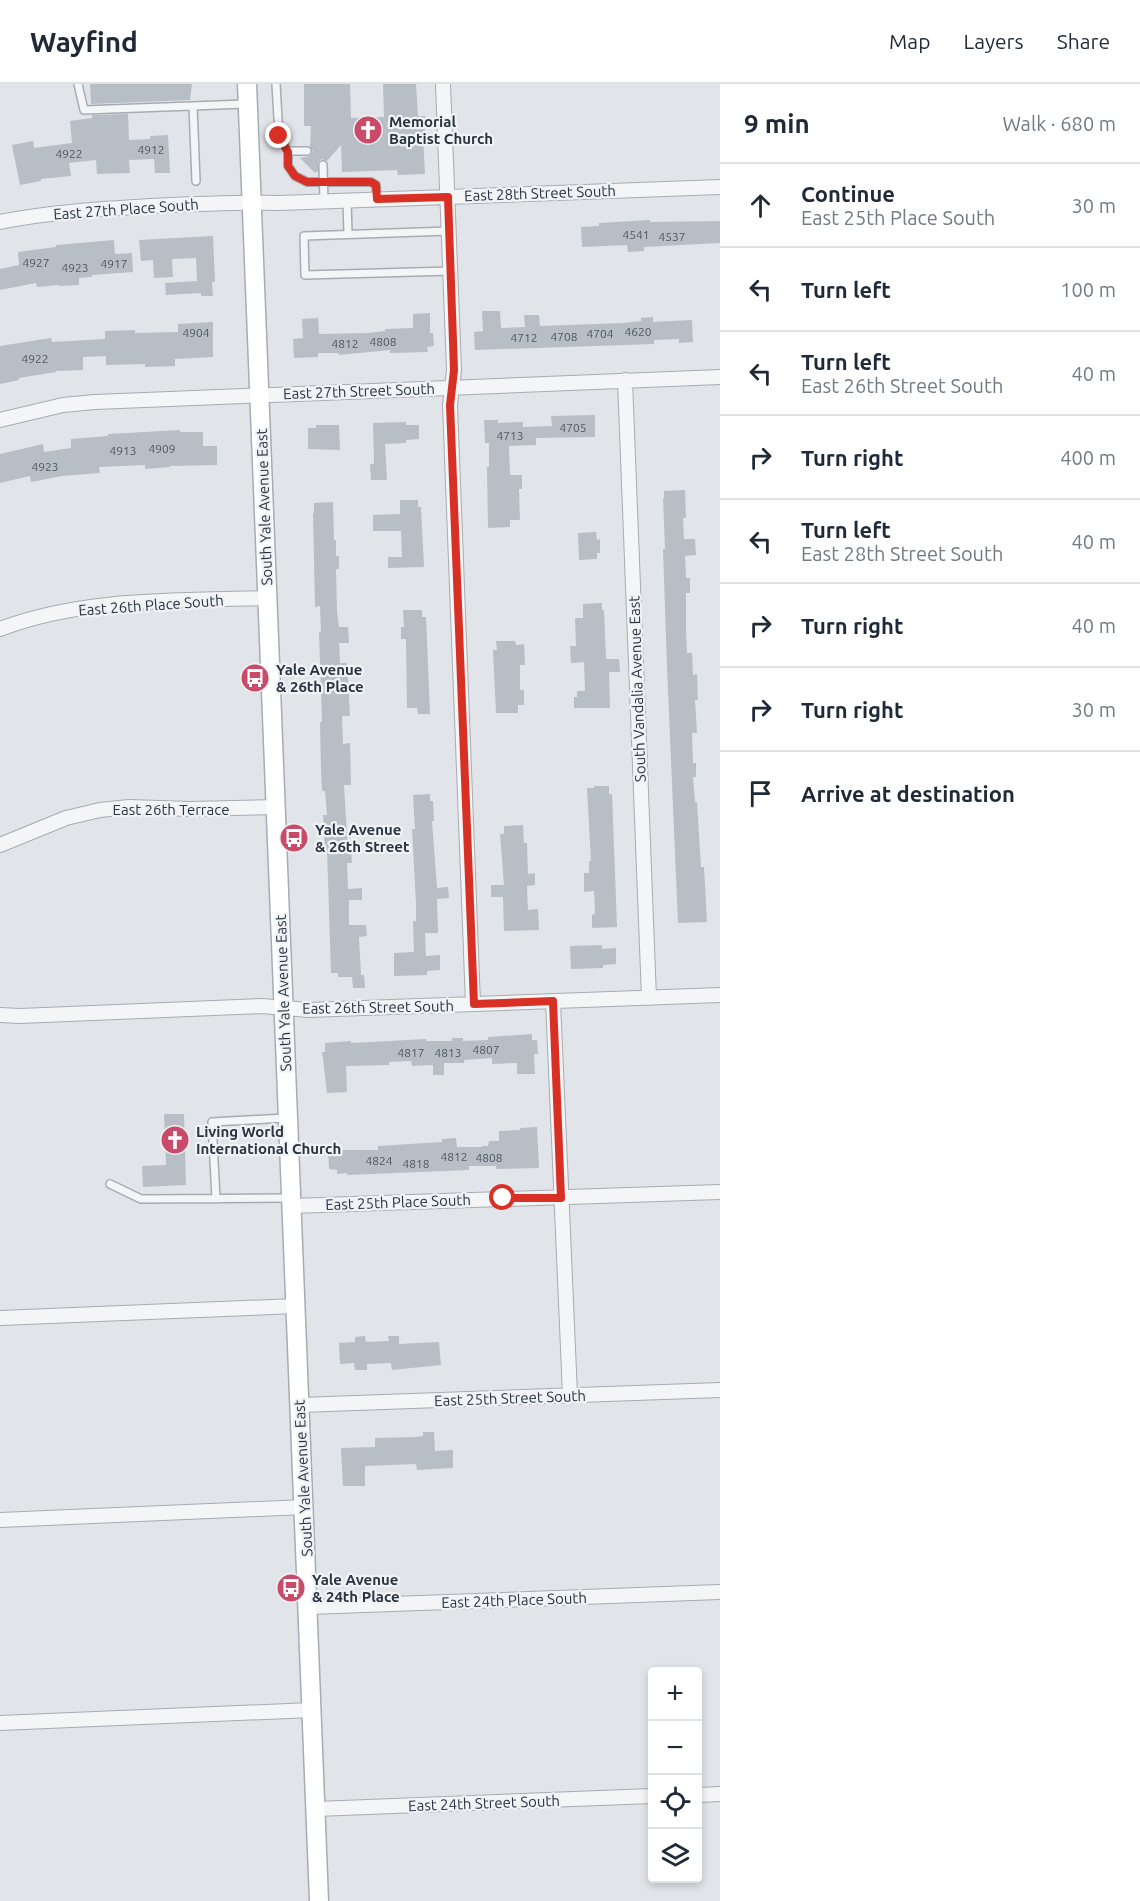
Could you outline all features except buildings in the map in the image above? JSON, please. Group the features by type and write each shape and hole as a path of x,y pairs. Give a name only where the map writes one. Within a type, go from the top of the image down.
{"main road":[{"name":"South Yale Avenue East","path":"247,84 320,1901"}],"street":[{"path":"443,84 454,370 450,405 474,1004"},
{"name":"East 28th Street South","path":"252,203 720,187"},
{"name":"East 27th Place South","path":"0,222 87,209 252,203"},
{"name":"East 27th Street South","path":"0,420 63,405 95,402 720,377"},
{"name":"South Vandalia Avenue East","path":"625,380 650,998"},
{"name":"East 26th Place South","path":"0,629 17,622 64,611 105,605 268,598"},
{"name":"East 26th Terrace","path":"0,845 66,818 100,810 129,807 190,809 276,807"},
{"name":"East 26th Street South","path":"0,1015 262,1006 308,1010 720,995"},
{"path":"553,1001 570,1395"},
{"name":"East 25th Place South","path":"291,1202 561,1198 720,1192"},
{"path":"0,1318 296,1306"},
{"name":"East 25th Street South","path":"300,1405 720,1390"},
{"path":"0,1521 305,1507"},
{"name":"East 24th Place South","path":"309,1607 720,1592"},
{"path":"0,1723 312,1710"},
{"path":"702,1795 720,1794"},
{"name":"East 24th Street South","path":"316,1809 648,1797"}],"lane":[{"path":"78,84 84,110 248,104"},
{"path":"276,84 279,136 288,152 288,166 295,176 307,182 371,182 376,185 377,199"},
{"path":"193,106 196,181"},
{"path":"288,152 307,151"},
{"path":"323,165 324,202"},
{"path":"347,201 348,234"},
{"path":"449,231 304,236 305,275 451,270"},
{"path":"216,1199 212,1122 288,1118"},
{"path":"110,1184 141,1199 291,1202"}],"place":[{"name":"Memorial Baptist Church","path":"368,130"},
{"name":"Yale Avenue & 26th Place","path":"255,678"},
{"name":"Yale Avenue & 26th Street","path":"294,838"},
{"name":"Living World International Church","path":"175,1140"},
{"name":"Yale Avenue & 24th Place","path":"291,1588"}],"route":[{"path":"279,136 288,152 288,166 295,176 307,182 371,182 376,185 377,199 448,197 454,370 450,405 474,1004 553,1001 561,1198 503,1198"}]}
